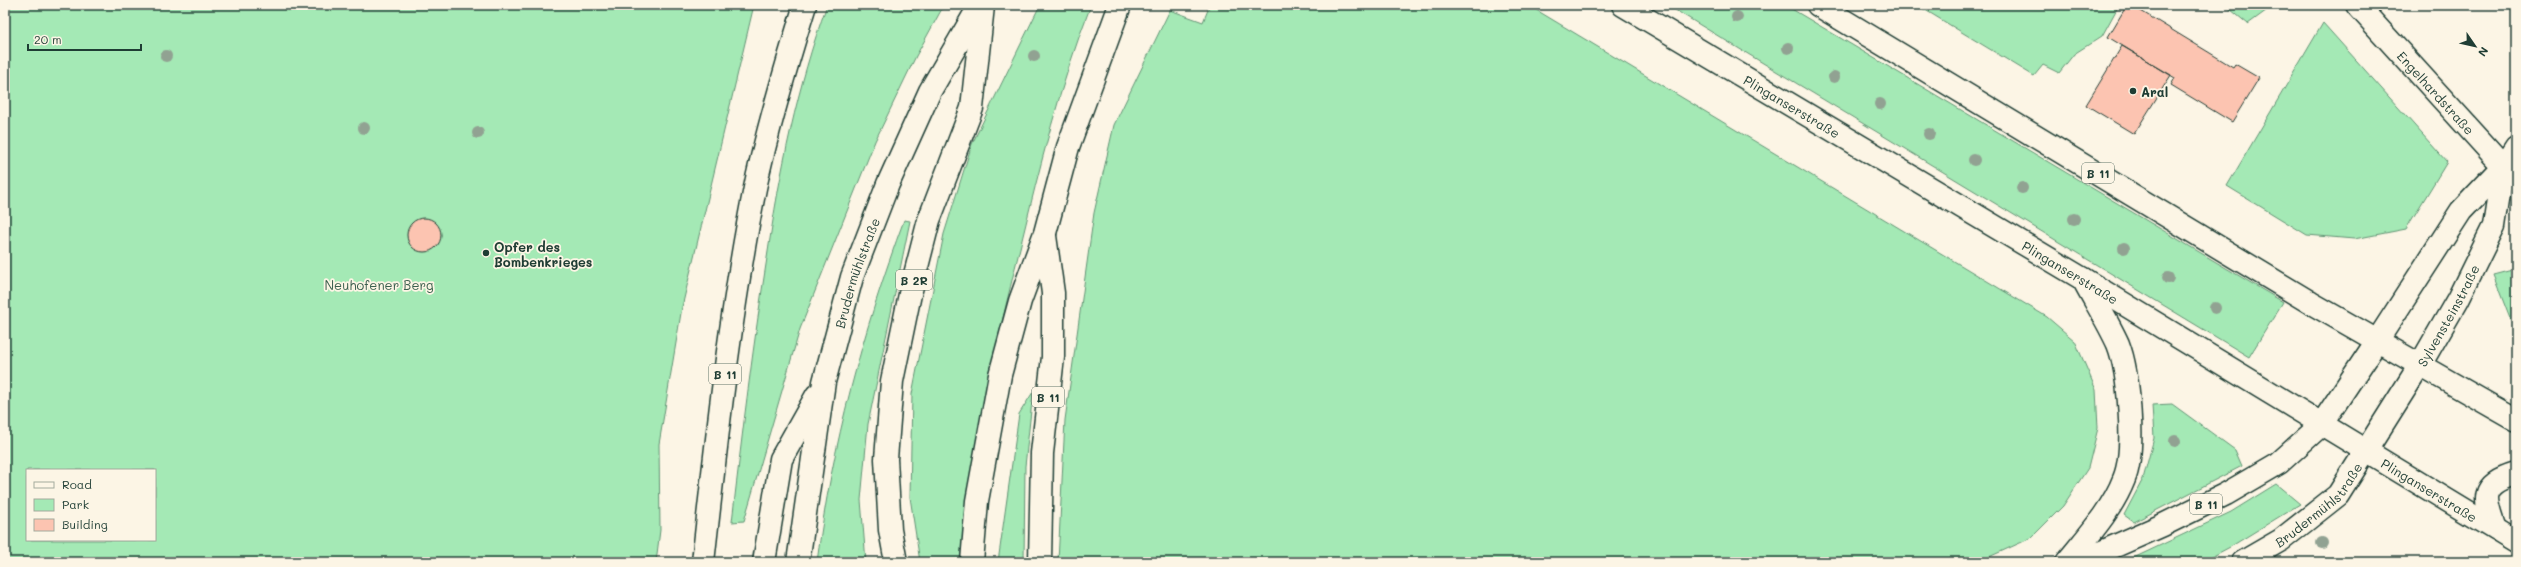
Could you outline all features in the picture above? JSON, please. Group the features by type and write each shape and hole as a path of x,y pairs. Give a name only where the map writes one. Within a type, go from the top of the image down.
{"main road":[{"name":"B 11","path":"703,562 733,309 755,188 780,86 805,5"},
{"name":"Brudermühlstraße","path":"798,562 824,382 852,277 888,184 930,91 982,5"},
{"name":"B 2R","path":"896,562 890,530 886,459 892,381 910,294 929,220 972,108 982,5"},
{"path":"972,562 977,501 1000,375 1020,301 1045,233 1068,147 1120,5"},
{"name":"Plinganserstraße","path":"1623,5 2083,279 2321,425 2516,542"},
{"name":"B 11","path":"1818,5 2310,303 2420,365"},
{"name":"Engelhardstraße","path":"2357,5 2509,174"},
{"name":"Sylvensteinstraße","path":"2366,452 2420,365 2458,299 2494,226 2516,147"},
{"name":"Sylvensteinstraße","path":"2377,341 2461,210 2509,174"},
{"name":"B 11","path":"1040,562 1042,453 1053,357 1053,293 1045,233"},
{"path":"2067,562 2100,521 2125,479 2131,441 2127,390 2118,344 2083,279"},
{"name":"B 11","path":"2079,562 2163,525 2226,494 2279,464 2321,425 2377,341"},
{"path":"2420,365 2516,420"},
{"path":"764,562 781,459 824,382"},
{"name":"Brudermühlstraße","path":"2243,562 2281,540 2338,495 2366,452"},
{"path":"2495,529 2485,500 2489,488 2506,477 2516,474"}],"green space":[{"name":"Neuhofener Berg","path":"5,5 754,5 682,307 659,444 660,530 656,562 5,562"},
{"path":"827,5 944,5 916,56 875,141 800,329 744,521 732,522 752,357 772,226 798,98 816,36"},
{"path":"1040,5 1091,5 1051,125 1001,326 984,404 970,483 960,562 920,562 910,497 912,394 944,234 972,144"},
{"path":"1210,5 1528,5 2047,317 2075,341 2096,390 2098,428 2088,468 2063,506 2031,538 1978,562 1058,562 1065,420 1094,213 1114,125 1170,10 1203,22"},
{"path":"1667,5 1785,5 2283,302 2249,357"},
{"path":"1917,5 2119,5 2102,36 2074,54 2059,73 2043,65 2034,76"},
{"path":"2225,5 2274,5 2248,24"},
{"path":"2323,23 2447,162 2406,229 2354,239 2307,235 2227,186"},
{"path":"904,220 910,221 868,424 861,500 866,562 817,562 823,519 840,432 862,346"},
{"path":"2516,269 2516,334 2493,275"},
{"path":"1033,392 1025,466 1024,562 998,562 1019,414"},
{"path":"2172,404 2235,450 2242,466 2134,522 2124,515 2143,479 2154,438 2152,405"},
{"path":"2276,484 2300,504 2230,547 2202,562 2125,562 2231,512"}],"building":[{"path":"2127,5 2131,5 2233,67 2235,64 2259,78 2232,122 2171,85 2175,78 2108,37"},
{"path":"2122,46 2171,75 2134,134 2086,105"},
{"path":"421,218 427,218 431,219 438,225 441,235 440,242 434,249 427,252 421,252 417,251 410,245 407,238 407,232 408,228 414,221"}],"place":[{"name":"Aral","path":"2133,91"},
{"name":"Opfer des Bombenkrieges","path":"486,253"}]}
